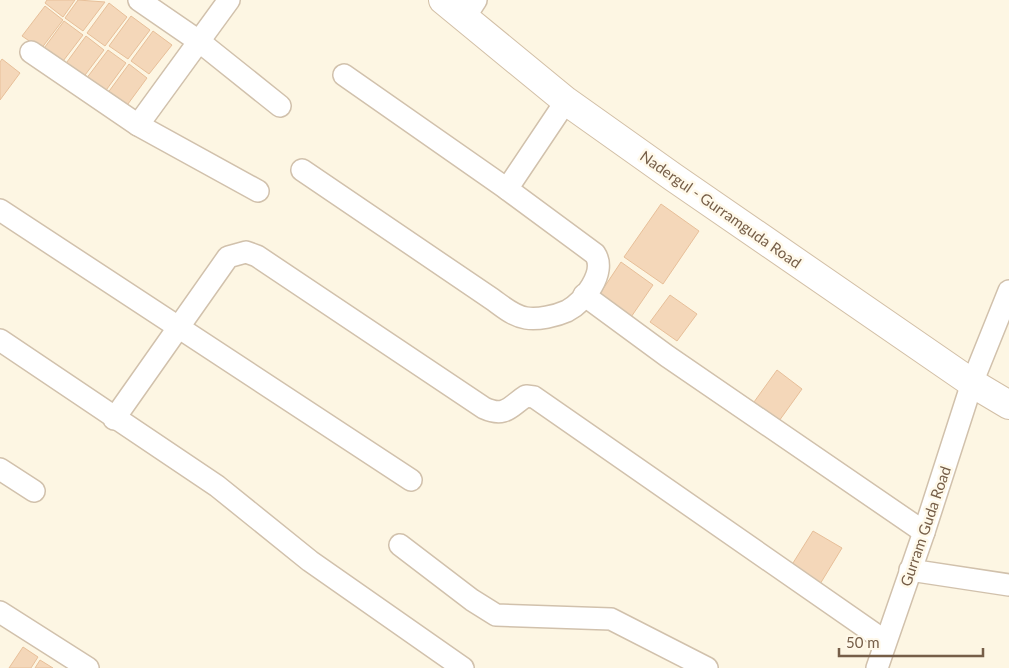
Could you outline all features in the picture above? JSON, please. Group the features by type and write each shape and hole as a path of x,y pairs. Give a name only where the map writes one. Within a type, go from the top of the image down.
{"main road":[{"name":"Nadergul - Gurramguda Road","path":"443,0 470,9 566,101 972,383 1009,405"}],"street":[{"path":"139,0 200,42 280,106"},
{"path":"138,125 229,0"},
{"path":"31,52 138,125 258,192"},
{"path":"302,170 512,312 526,318 554,315 567,311 584,295 598,275 599,260 595,254 507,189 344,75"},
{"path":"507,189 566,101"},
{"path":"0,210 411,480"},
{"path":"114,418 228,257 246,252 257,256 484,408 492,412 510,410 526,396 534,397 885,641"},
{"name":"Gurram Guda Road","path":"876,668 924,532 972,383 1009,291"},
{"path":"584,295 667,356 924,532"},
{"path":"0,340 217,486 310,561 464,668"},
{"path":"0,469 34,492"},
{"path":"400,545 472,600 496,615 611,619 707,668"},
{"path":"910,570 1009,585"},
{"path":"0,612 88,668"}],"building":[{"path":"47,0 75,0 63,17 45,3"},
{"path":"78,0 105,2 83,31 65,18"},
{"path":"109,3 127,17 105,46 87,33"},
{"path":"45,6 63,20 41,49 22,36"},
{"path":"131,16 150,30 128,59 109,46"},
{"path":"64,21 83,35 60,65 42,51"},
{"path":"153,31 172,45 149,74 131,61"},
{"path":"86,36 104,50 82,79 64,66"},
{"path":"108,50 126,63 104,93 86,79"},
{"path":"2,59 20,73 0,100 0,62"},
{"path":"129,64 147,78 125,108 107,94"},
{"path":"661,204 699,231 663,284 624,257"},
{"path":"621,262 653,285 629,320 597,298"},
{"path":"670,295 697,314 677,341 650,322"},
{"path":"777,370 802,389 779,421 754,402"},
{"path":"813,531 842,548 817,589 788,571"},
{"path":"23,647 38,657 31,668 9,668"},
{"path":"40,660 53,668 35,668"}]}
